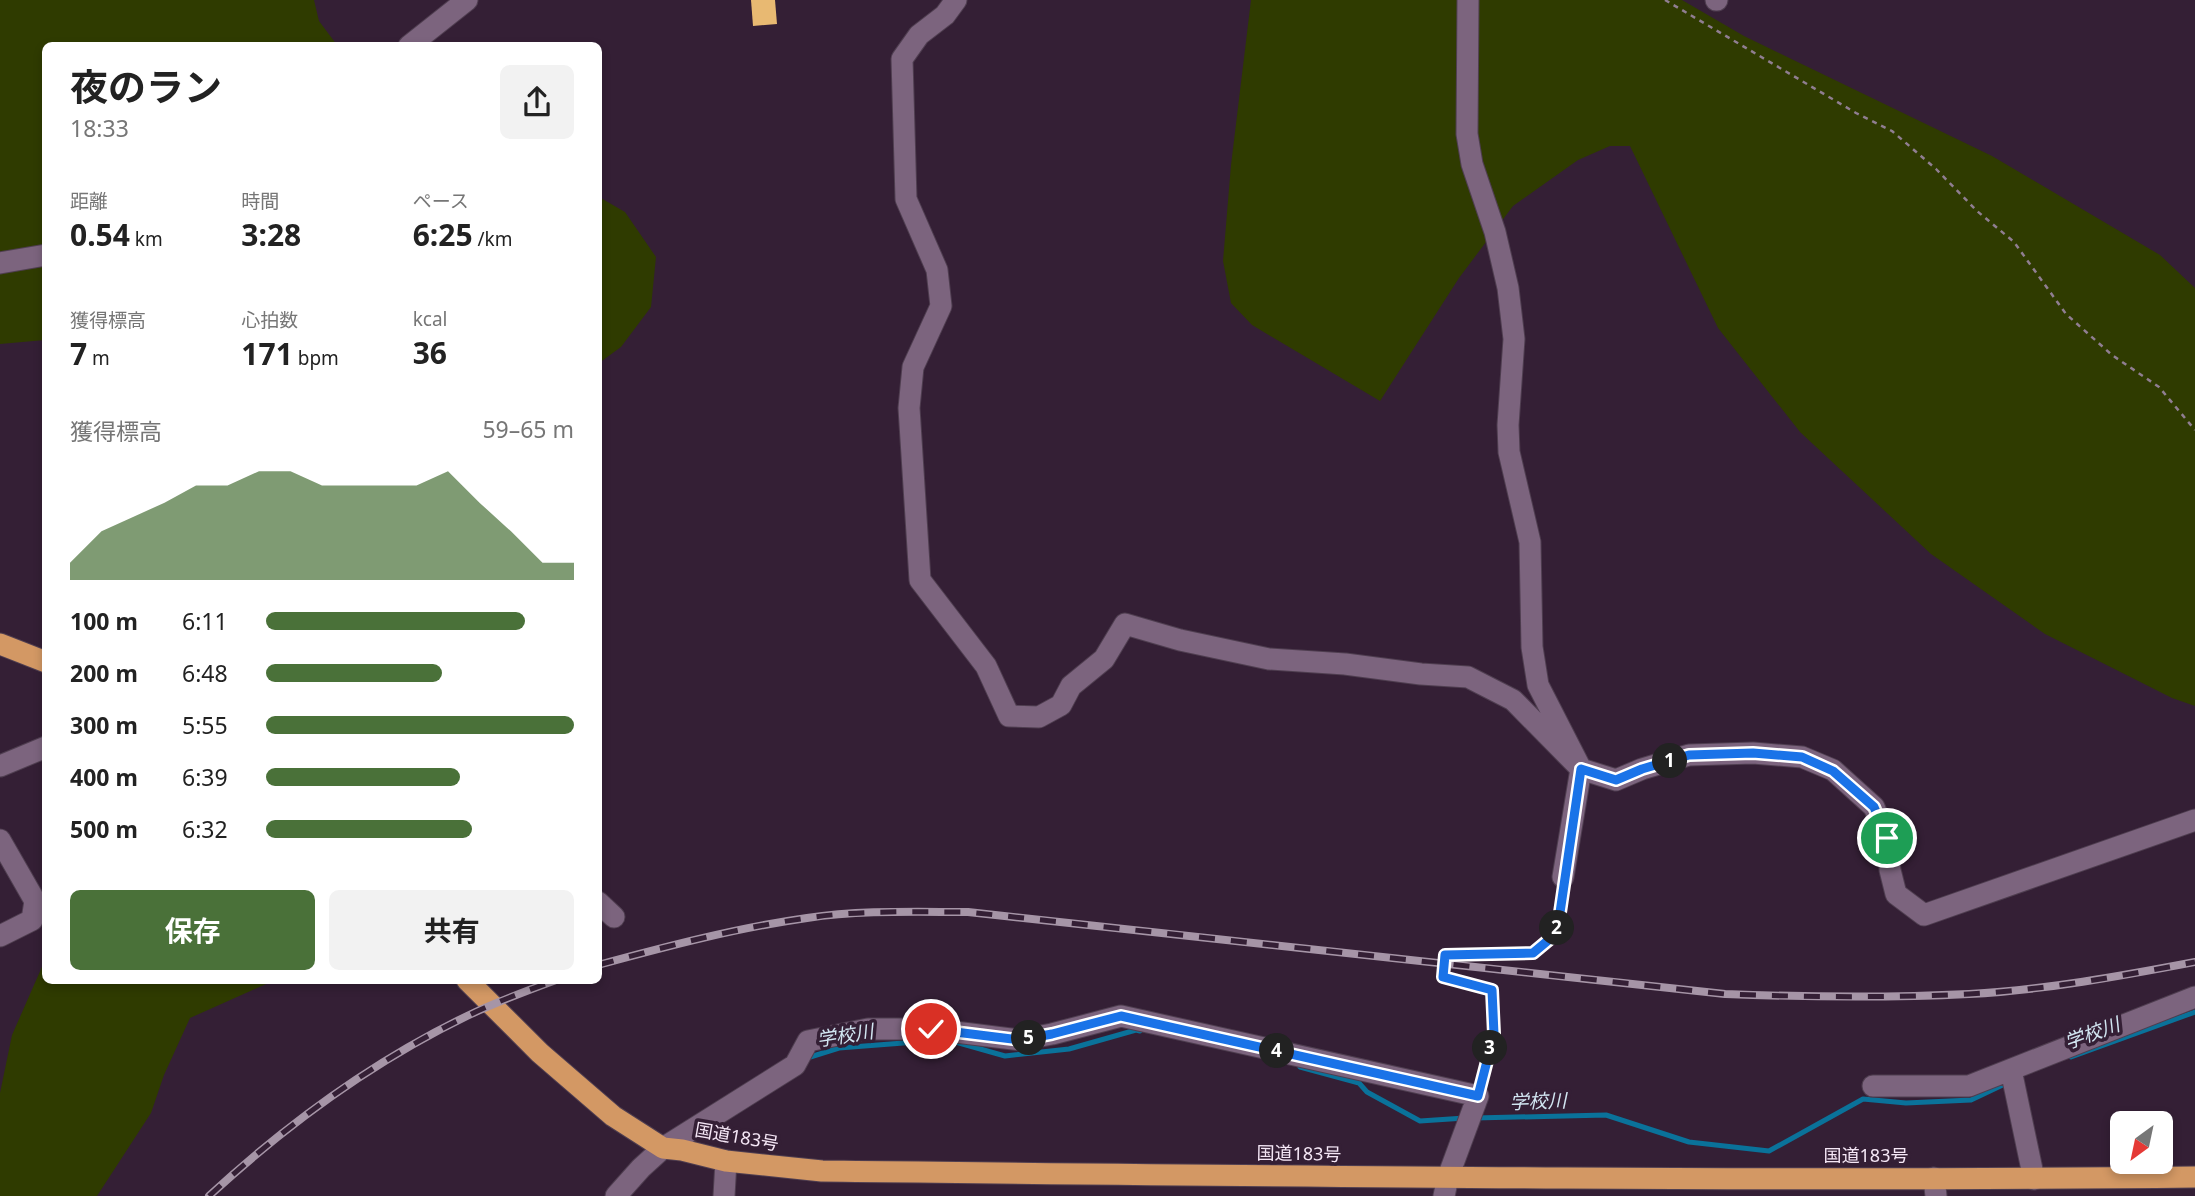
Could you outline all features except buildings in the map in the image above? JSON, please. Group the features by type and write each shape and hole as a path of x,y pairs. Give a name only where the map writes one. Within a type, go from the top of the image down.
{"highway":[{"path":"0,644 42,660"},
{"path":"0,659 42,669"},
{"name":"国道183号","path":"471,984 540,1053 613,1116 663,1148 726,1161 822,1171 1446,1186 1935,1187 2034,1179 2195,1177"}],"street":[{"path":"414,42 467,0"},
{"path":"956,0 945,15 919,35 902,59 906,199 937,271 941,306 913,367 909,408 920,580 986,666 1009,716 1039,717 1061,705 1071,686 1104,659 1125,624 1180,640 1269,659 1468,677 1513,700 1581,769 1616,780 1689,755 1753,753 1802,757 1833,771 1874,807 1887,838 1890,870 1896,894 1924,915 2195,820"},
{"path":"1468,0 1467,134 1472,164 1494,232 1508,288 1514,339 1508,425 1509,452 1530,542 1532,648 1538,685 1581,769 1563,877"},
{"path":"0,263 42,256"},
{"path":"0,766 42,749"},
{"path":"0,840 35,901 32,920 0,936"},
{"path":"602,906 614,916"},
{"path":"1873,1086 1969,1086 2195,997"},
{"path":"616,1196 640,1168 663,1148 795,1065 808,1041 868,1029 931,1029 1020,1040 1121,1016 1478,1096 1446,1186"},
{"path":"2011,1070 2034,1179"},
{"path":"724,1196 726,1161"}],"path":[{"path":"1665,0 1856,113 1892,131 2014,242 2066,314 2112,355 2159,387 2195,430"},
{"path":"1478,1096 1494,1034 1492,990 1443,977 1445,955 1533,953 1557,933 1563,877"}],"green space":[{"path":"0,0 314,0 319,21 335,42 42,42 42,340 0,344"},
{"path":"1251,0 1682,0 1744,36 1992,156 2160,255 2195,288 2195,706 2172,698 2045,634 1931,554 1800,432 1718,328 1630,146 1610,146 1578,160 1513,206 1459,278 1380,401 1252,325 1231,303 1223,261 1231,165"},
{"path":"602,199 625,212 656,257 651,307 621,347 602,361"},
{"path":"42,967 42,984 266,984 190,1018 164,1075 151,1113 97,1196 0,1196 0,1093 12,1035"}],"waterway":[{"name":"学校川","path":"2071,1057 2195,1012"},
{"name":"学校川","path":"952,1041 1005,1056 1069,1049 1140,1031"},
{"name":"学校川","path":"807,1058 839,1048 942,1040"},
{"name":"学校川","path":"1300,1067 1359,1083 1367,1092 1420,1121 1465,1118"},
{"name":"学校川","path":"1475,1118 1606,1115 1689,1142 1769,1151 1863,1099 1906,1103 1971,1100 2009,1082"}],"railway":[{"path":"602,964 702,938 781,922 827,915 907,912 968,912 1725,994 1847,997 1969,994 2054,986 2195,962"},
{"path":"209,1196 268,1144 364,1074 432,1034 478,1011 545,984"}],"route":[{"path":"931,1029 1020,1040 1121,1016 1478,1096 1494,1034 1492,990 1443,977 1445,955 1533,953 1557,933 1563,877 1581,769 1616,780 1689,755 1753,753 1802,757 1833,771 1874,807 1887,838"}]}
